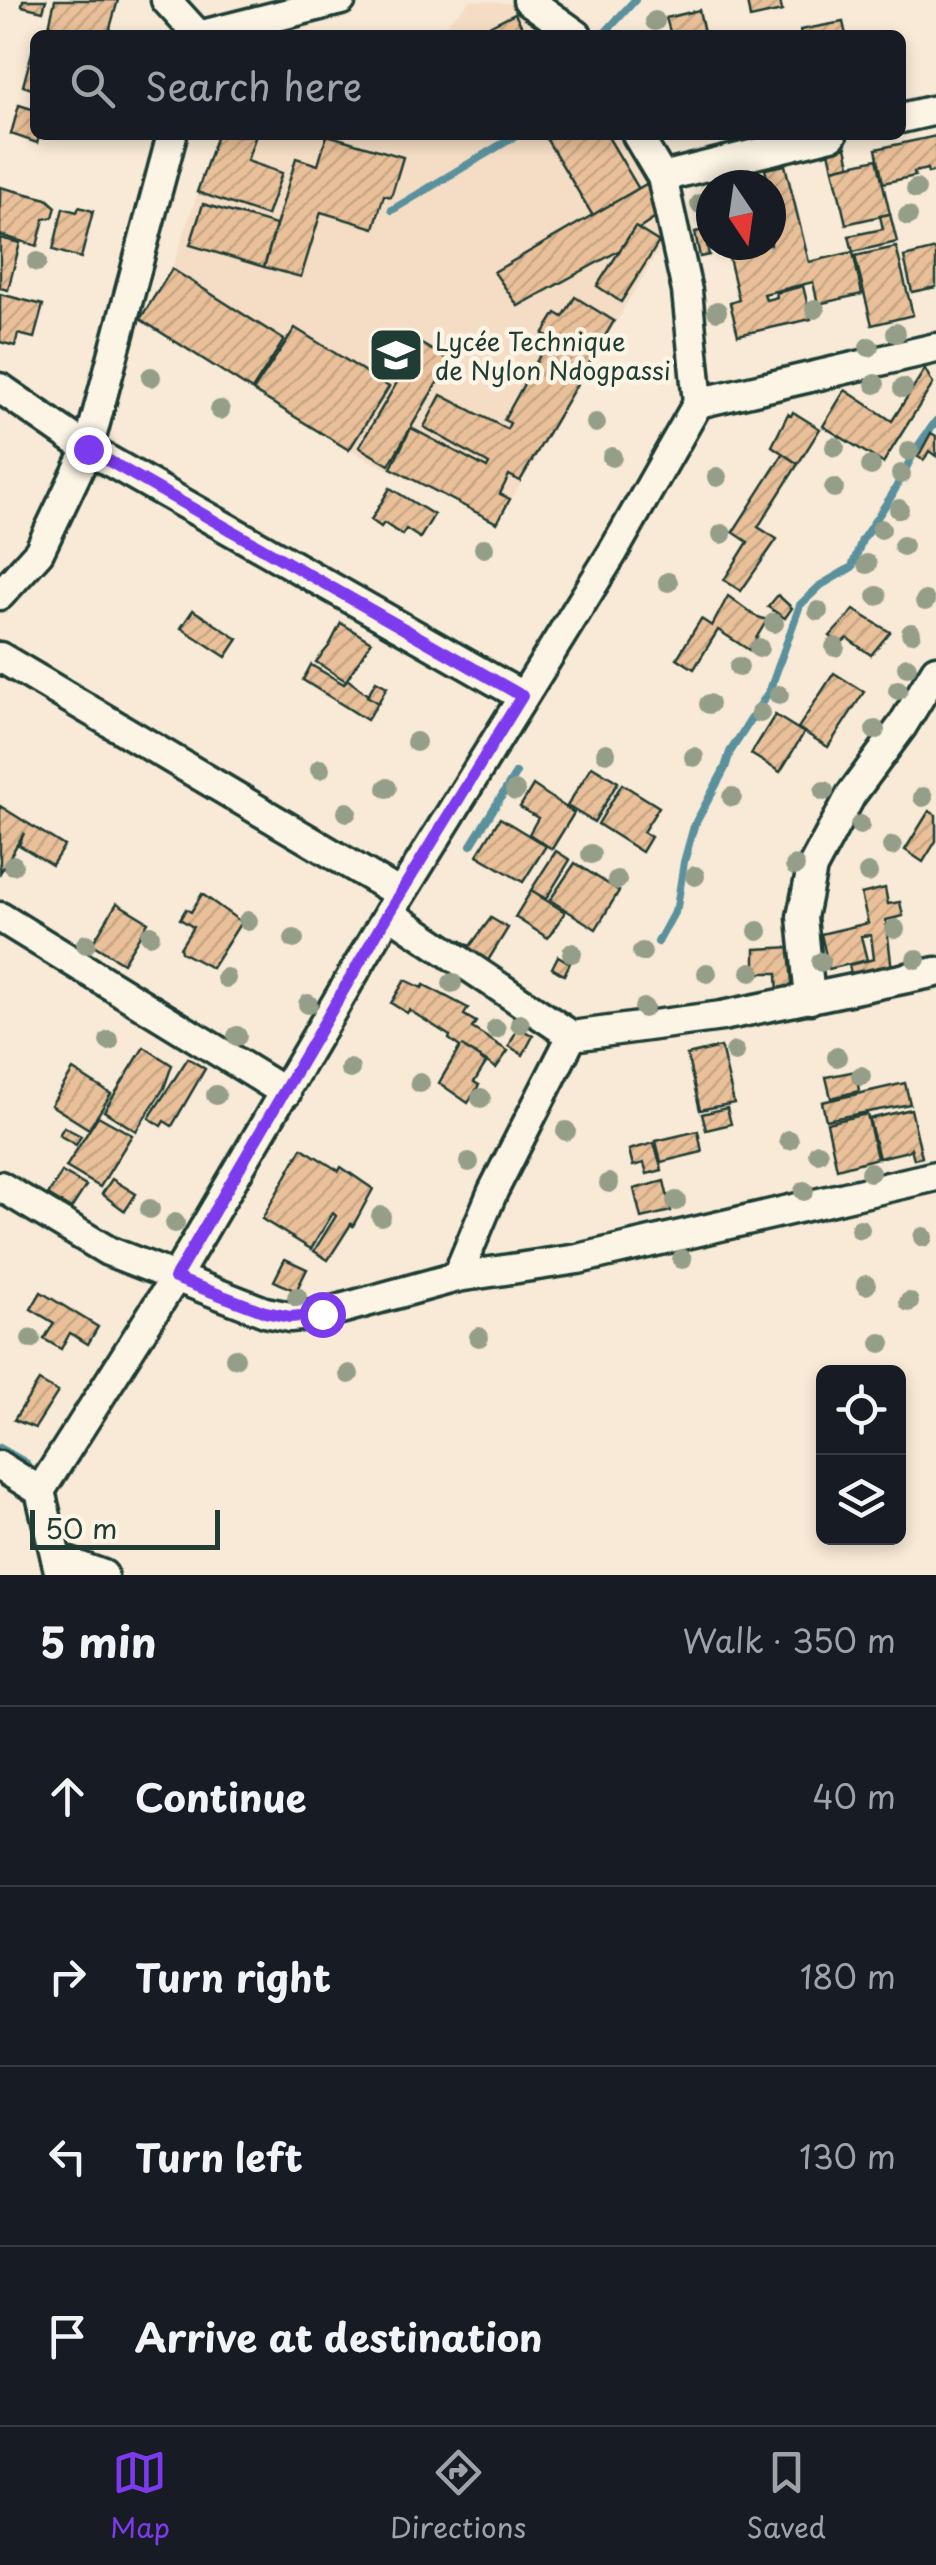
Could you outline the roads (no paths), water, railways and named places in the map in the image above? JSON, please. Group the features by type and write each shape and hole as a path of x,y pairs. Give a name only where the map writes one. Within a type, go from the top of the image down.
{"street":[{"path":"166,0 195,30"},
{"path":"220,30 341,0"},
{"path":"528,0 571,30"},
{"path":"906,117 936,110"},
{"path":"0,595 39,552 88,449 171,140"},
{"path":"40,1491 175,1278 395,903 613,552 698,403 687,291 662,177 640,140"},
{"path":"662,177 812,140"},
{"path":"698,403 936,348"},
{"path":"0,388 88,449 522,696"},
{"path":"0,657 395,903 572,1036 722,1016 936,972"},
{"path":"810,999 802,917 812,868 851,795 902,726 936,670"},
{"path":"0,917 286,1092"},
{"path":"457,1278 493,1191 572,1036"},
{"path":"0,1186 108,1251 265,1312 290,1317 322,1314 457,1278 578,1259 936,1176"},
{"path":"0,1466 40,1491 58,1566 102,1575"}],"waterway":[{"path":"608,30 635,0"},
{"path":"392,210 509,140"},
{"path":"658,942 677,907 694,826 730,752 770,690 800,605 821,585 852,567 862,540 936,421"},
{"path":"471,845 516,773"},
{"path":"0,1448 26,1463"}],"place":[{"name":"Lycée Technique de Nylon Ndogpassi","path":"396,355"}]}
